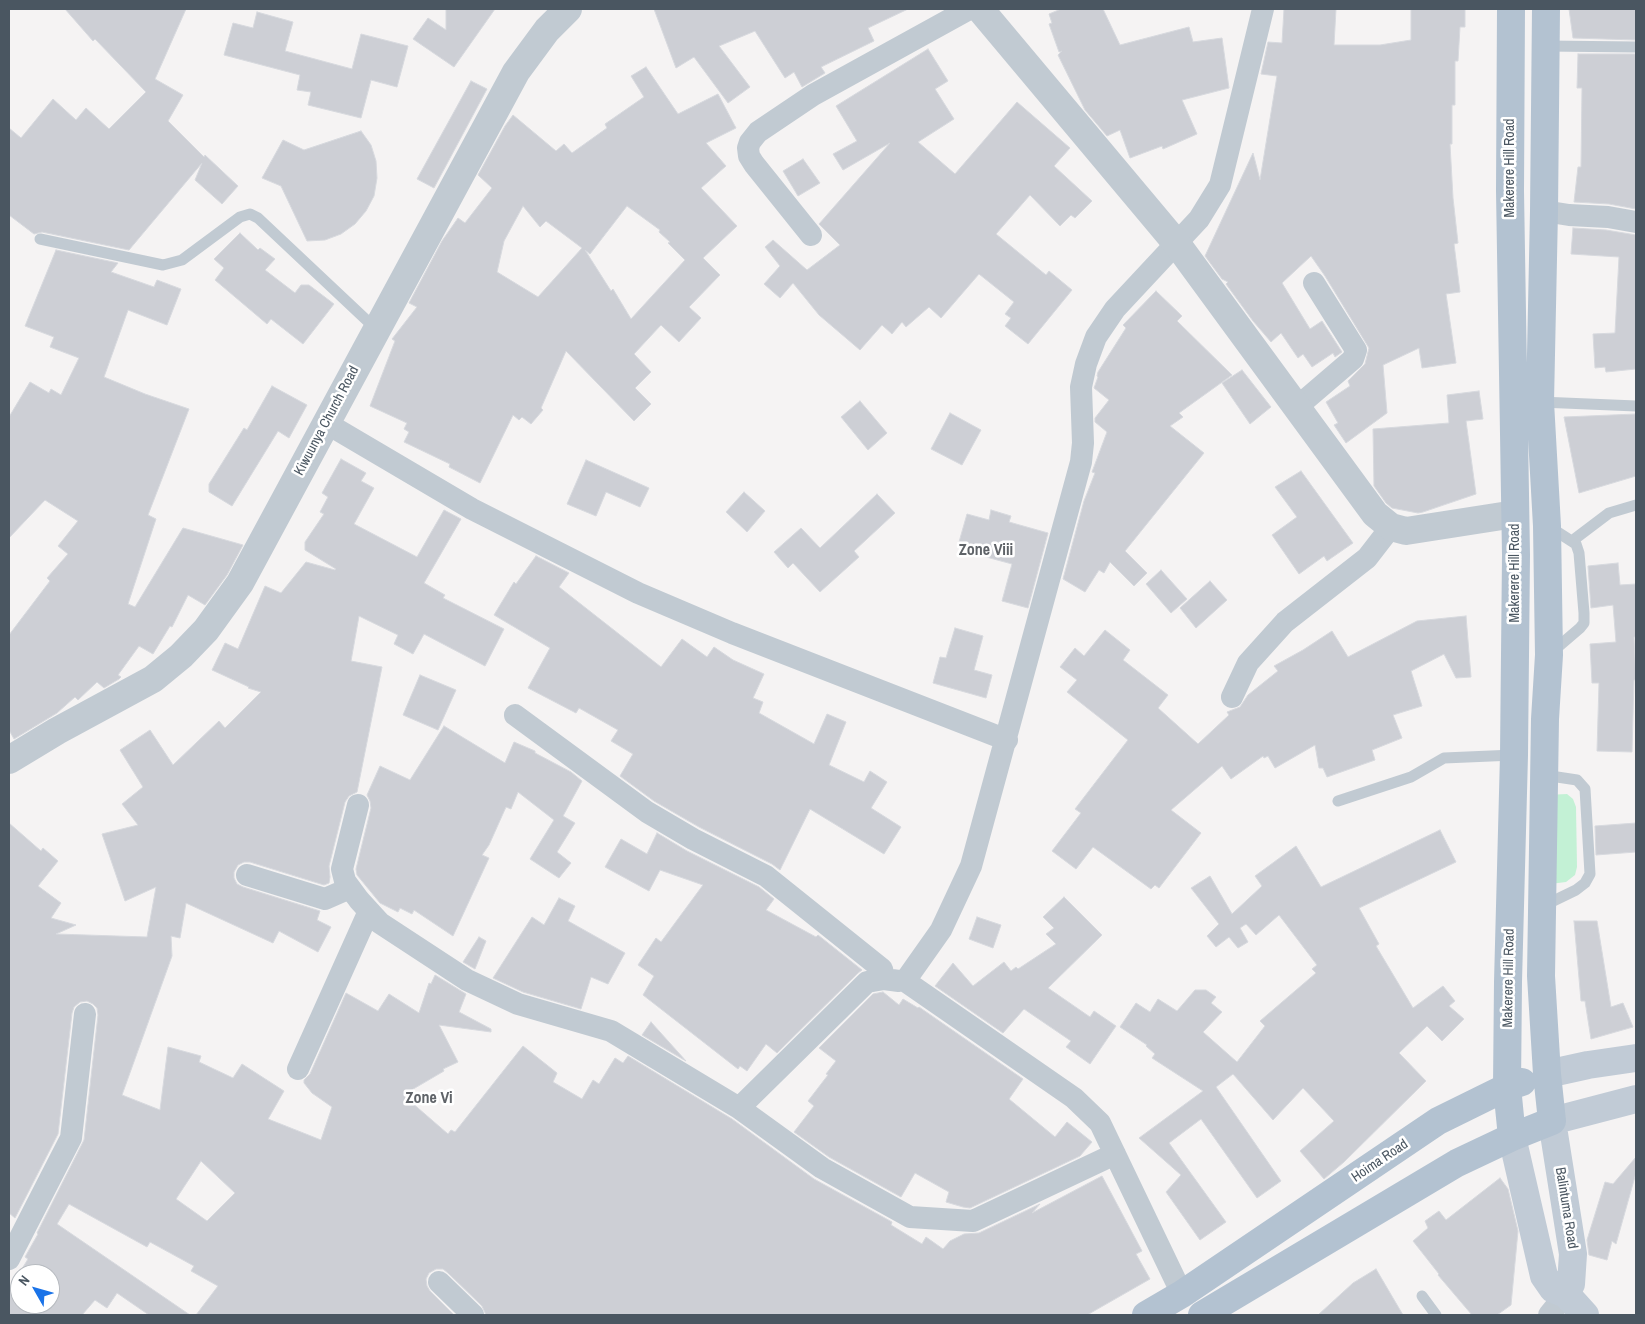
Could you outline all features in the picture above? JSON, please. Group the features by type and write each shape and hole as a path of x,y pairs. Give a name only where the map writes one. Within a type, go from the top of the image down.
{"main road":[{"name":"Makerere Hill Road","path":"1511,9 1510,191 1516,554 1507,1087 1512,1137"},
{"path":"1546,9 1540,402 1547,526 1549,655 1544,775 1541,976 1552,1121"},
{"name":"Hoima Road","path":"1146,1315 1182,1294 1438,1122 1507,1087 1547,1074 1588,1065 1636,1058"},
{"path":"1202,1315 1457,1163 1512,1137 1552,1121 1636,1099"},
{"name":"Balintuma Road","path":"1552,1121 1573,1254 1571,1284 1566,1294"},
{"path":"1512,1137 1544,1276 1553,1289 1566,1294 1585,1315"}],"street":[{"name":"Kiwuunya Church Road","path":"9,760 57,731 153,679 181,656 206,630 240,583 516,72 547,30 568,9"},
{"path":"811,235 754,164 749,156 748,148 750,142 758,132 813,94 969,9"},
{"path":"980,9 1177,244 1376,514 1391,527 1406,531 1515,514"},
{"path":"739,1108 867,982 894,980 941,930 971,866 1007,740 1080,462 1083,443 1081,387 1086,364 1096,337 1115,309 1199,219 1220,185 1263,9"},
{"path":"1544,211 1569,215 1608,217 1636,222"},
{"path":"1297,407 1353,359 1356,350 1314,283"},
{"path":"326,423 472,509 638,593 1007,740"},
{"path":"1232,697 1248,663 1285,622 1367,558 1391,527"},
{"path":"515,715 647,812 693,839 766,876 882,968 894,980 1074,1098 1100,1123 1182,1294"},
{"path":"358,805 342,869 345,881 380,923 467,980 518,1004 611,1030 739,1108 822,1168 910,1216 973,1221 1116,1154"},
{"path":"247,875 325,899 350,888"},
{"path":"298,1069 369,911"},
{"path":"9,1259 71,1138 85,1014"},
{"path":"439,1282 473,1315"},
{"path":"1549,1315 1566,1294"}],"lane":[{"path":"1546,46 1636,47"},
{"path":"40,239 163,265 182,260 240,216 250,214 258,218 377,330"},
{"path":"1540,402 1636,406"},
{"path":"1572,541 1608,513 1636,505"},
{"path":"1547,526 1576,544 1579,554 1584,623 1549,655"},
{"path":"1338,801 1411,777 1444,758 1514,755"},
{"path":"1543,906 1576,890 1585,883 1590,874 1584,789 1577,780 1544,775"},
{"path":"1422,1296 1436,1315"}],"green space":[{"path":"1567,794 1573,799 1576,807 1577,867 1575,875 1566,882 1550,884 1546,795"}],"building":[{"path":"65,9 186,9 155,79 183,95 168,121 204,157 205,155 238,186 222,204 195,180 202,163 129,250 42,232 34,234 9,215 9,128 21,138 53,99 76,120 86,108 109,129 146,92 95,39 93,41"},
{"path":"446,9 495,9 454,67 413,39 428,18 446,30"},
{"path":"654,9 908,9 868,28 874,41 821,67 825,73 802,87 794,72 785,78 755,31 719,46 750,87 728,103 694,57 676,68"},
{"path":"1061,9 1103,9 1120,45 1189,27 1193,42 1222,38 1229,88 1182,100 1197,134 1163,149 1162,146 1130,158 1120,130 1107,136 1085,110 1058,55 1062,51 1059,52 1049,24 1052,23 1049,14"},
{"path":"1284,9 1336,9 1334,45 1380,45 1411,40 1411,9 1465,9 1465,27 1460,27 1458,61 1455,61 1455,105 1452,105 1452,144 1450,144 1458,243 1454,244 1460,292 1446,294 1456,363 1422,368 1419,348 1383,365 1387,413 1346,443 1334,425 1338,423 1326,402 1350,386 1348,381 1365,364 1369,348 1311,256 1282,283 1310,329 1322,321 1342,352 1335,357 1333,353 1312,367 1303,354 1298,358 1281,333 1271,342 1226,284 1228,282 1222,279 1205,256 1253,153 1260,180 1277,76 1261,74 1268,42 1282,43"},
{"path":"1569,9 1636,9 1636,40 1573,38"},
{"path":"257,12 293,22 285,51 352,69 361,34 408,46 397,87 371,80 361,118 308,105 311,92 297,90 300,75 224,55 233,23 253,28"},
{"path":"928,49 948,81 935,89 954,119 918,142 955,174 1017,102 1070,148 1054,166 1092,201 1075,218 1071,215 1060,226 1030,195 996,234 1046,275 1049,271 1072,290 1028,344 1005,326 1011,318 1005,314 1014,302 979,274 941,318 929,307 906,327 902,322 892,334 882,325 860,350 819,315 793,283 780,298 764,284 780,266 765,247 773,240 807,270 840,245 819,224 890,143 843,170 833,154 857,141 836,106"},
{"path":"1578,54 1636,54 1636,209 1609,204 1574,202 1578,167 1581,167 1582,88 1577,88"},
{"path":"646,67 678,114 718,94 736,128 706,143 726,166 701,188 737,226 703,258 720,275 689,307 701,318 679,342 661,325 634,354 651,372 635,388 651,404 634,421 566,351 541,408 543,410 531,424 522,417 519,420 513,415 480,483 449,467 450,464 404,442 409,432 404,429 407,423 370,406 395,341 392,339 417,307 409,303 442,241 458,218 465,223 492,188 478,175 513,115 556,151 564,144 572,153 607,128 605,124 644,97 631,76","holes":["523,206 540,227 546,221 582,248 538,297 497,272 504,241","627,206 660,230 659,232 670,242 668,243 685,260 631,319 613,289 611,291 585,250 590,254"]},
{"path":"471,81 487,89 434,188 417,179"},
{"path":"361,131 371,145 376,161 377,178 374,196 366,211 355,224 341,234 325,240 307,241 281,186 262,178 283,140 304,150"},
{"path":"803,159 820,183 798,196 783,171"},
{"path":"1573,228 1606,230 1636,235 1636,369 1606,372 1605,367 1595,368 1593,334 1615,333 1619,257 1571,254"},
{"path":"240,233 258,250 260,248 275,259 265,270 295,293 301,285 309,285 334,304 303,344 271,319 267,324 215,280 224,268 214,259"},
{"path":"56,250 118,263 111,272 154,287 157,280 181,289 167,325 128,310 104,377 189,409 148,515 156,519 128,604 135,607 183,528 243,545 227,575 205,605 188,595 172,627 170,626 153,654 139,646 118,675 121,677 119,679 104,688 97,682 78,700 75,697 57,713 14,739 9,730 9,635 50,581 47,578 68,554 58,546 78,521 45,500 9,538 9,417 30,382 49,393 51,389 61,395 79,358 50,347 54,337 25,326"},
{"path":"1156,291 1182,316 1177,321 1232,375 1179,413 1183,417 1170,426 1204,453 1125,551 1147,573 1134,586 1110,562 1104,573 1099,570 1085,592 1063,579 1084,501 1095,473 1092,472 1107,432 1095,422 1095,418 1109,400 1094,388 1098,372 1126,328 1123,325"},
{"path":"1242,370 1271,407 1250,424 1222,383"},
{"path":"272,386 307,405 289,438 278,431 232,506 209,492 209,484 244,428 247,430"},
{"path":"1479,391 1483,419 1466,421 1476,494 1418,513 1392,508 1374,486 1373,429 1449,423 1447,395"},
{"path":"860,401 887,433 868,450 841,417"},
{"path":"950,413 981,430 962,465 931,449"},
{"path":"1636,414 1636,476 1579,493 1564,417"},
{"path":"341,459 366,473 361,481 374,488 354,524 417,557 444,510 461,519 424,583 445,595 443,598 504,629 485,666 424,634 413,654 394,644 398,635 359,616 351,661 382,667 357,792 349,796 345,802 329,866 329,883 324,885 250,862 238,865 234,872 237,884 320,911 317,920 331,927 318,952 279,931 273,943 186,903 180,938 171,936 172,956 122,1095 160,1110 168,1047 201,1056 199,1062 233,1078 242,1064 284,1091 268,1119 321,1140 332,1107 312,1093 304,1083 304,1080 310,1074 346,993 378,1011 389,994 419,1013 429,983 431,984 435,975 466,994 459,1012 491,1029 491,1032 439,1025 458,1062 443,1069 444,1071 403,1095 448,1134 451,1130 455,1132 523,1046 557,1073 553,1082 582,1099 593,1080 599,1084 615,1058 623,1063 628,1056 732,1119 814,1179 892,1222 891,1225 922,1244 926,1237 943,1249 950,1241 964,1234 979,1233 1040,1204 1032,1213 1102,1176 1142,1251 1136,1254 1150,1279 1087,1315 486,1315 482,1306 448,1273 443,1269 436,1269 429,1273 426,1279 427,1286 454,1315 196,1315 218,1286 191,1271 194,1266 150,1242 147,1247 69,1204 57,1224 190,1315 149,1315 117,1293 107,1308 95,1300 82,1315 9,1315 10,1288 10,1314 60,1314 60,1264 25,1264 28,1259 25,1257 84,1140 98,1015 97,1008 87,1001 80,1002 74,1007 58,1134 15,1218 9,1213 9,823 41,851 43,848 58,861 38,886 61,903 51,918 76,925 56,934 147,937 156,887 125,901 102,834 138,825 122,804 143,787 120,750 150,730 173,765 219,721 225,728 261,692 248,688 212,670 225,643 238,649 265,586 281,593 306,562 336,569 305,550 305,542 324,514 320,512 328,497 322,493","holes":["201,1161 235,1193 207,1221 176,1199"]},
{"path":"586,460 649,488 640,507 606,492 596,516 567,504"},
{"path":"1301,471 1353,543 1327,561 1324,556 1299,574 1272,535 1297,517 1275,487"},
{"path":"744,492 765,511 747,532 726,512"},
{"path":"877,494 895,513 854,551 859,557 820,592 793,563 788,568 774,552 801,528 820,548"},
{"path":"991,510 1011,516 1009,522 1048,533 1028,608 1002,601 1012,564 979,555 980,549 959,542 967,514 989,520"},
{"path":"536,556 569,573 559,587 661,667 682,639 707,657 714,647 733,660 764,674 753,698 763,702 759,713 814,744 827,714 846,722 829,765 864,782 870,771 887,782 871,808 901,827 884,854 810,809 780,870 654,801 620,776 633,754 611,741 618,730 579,708 576,713 528,688 550,648 494,615 514,582 516,584"},
{"path":"1618,563 1620,585 1636,584 1636,637 1634,637 1636,680 1634,680 1632,752 1597,751 1599,683 1592,683 1590,644 1616,642 1613,605 1591,608 1588,566"},
{"path":"1161,570 1187,599 1171,613 1146,584"},
{"path":"1210,581 1227,600 1196,628 1180,608"},
{"path":"1466,616 1471,677 1456,678 1444,654 1411,671 1422,706 1393,715 1402,738 1372,750 1375,760 1327,777 1323,768 1319,768 1315,745 1275,768 1268,756 1264,758 1263,756 1231,779 1222,766 1171,810 1201,833 1159,888 1155,885 1151,889 1093,847 1076,869 1052,851 1081,813 1075,809 1128,740 1067,692 1077,680 1060,667 1075,648 1084,656 1105,630 1130,650 1123,660 1168,695 1158,708 1198,744 1229,715 1227,712 1240,707 1248,695 1278,671 1274,666 1332,631 1348,657 1417,621"},
{"path":"955,628 983,636 974,670 992,675 986,698 933,683 940,657 946,658"},
{"path":"420,675 456,690 438,730 403,715"},
{"path":"444,726 505,763 514,742 535,751 535,753 571,772 582,781 563,816 575,823 557,852 571,863 559,878 530,859 554,820 518,792 511,809 506,807 489,845 482,855 489,858 453,936 414,910 412,914 400,908 398,912 380,903 357,875 356,869 371,808 367,795 380,766 410,780"},
{"path":"1636,823 1636,852 1596,855 1595,826"},
{"path":"1440,830 1456,862 1359,908 1379,944 1376,946 1413,1008 1443,986 1455,1001 1449,1006 1464,1019 1442,1041 1427,1026 1399,1053 1426,1081 1344,1162 1324,1179 1300,1151 1334,1121 1303,1088 1273,1120 1233,1074 1216,1087 1281,1181 1257,1198 1201,1119 1169,1143 1226,1222 1200,1240 1166,1192 1181,1175 1139,1138 1203,1091 1152,1058 1155,1054 1147,1045 1120,1027 1136,1003 1150,1012 1158,999 1177,1011 1195,990 1206,990 1216,997 1211,1003 1222,1012 1203,1032 1237,1062 1265,1026 1260,1021 1316,973 1312,969 1317,965 1279,915 1256,935 1246,924 1240,928 1248,942 1238,948 1229,937 1216,947 1207,936 1219,924 1191,888 1210,876 1232,914 1262,886 1255,876 1296,846 1321,887"},
{"path":"657,833 687,851 759,887 774,899 766,910 816,937 818,935 862,970 777,1053 766,1044 747,1071 740,1066 738,1069 643,995 654,976 638,965 656,938 661,942 703,885 660,870 649,891 605,867 621,839 647,854"},
{"path":"1064,897 1102,935 1048,988 1090,1017 1094,1011 1116,1026 1090,1064 1066,1047 1071,1041 1024,1009 1003,1033 935,986 953,963 973,986 1004,962 1011,971 1016,967 1018,969 1056,944 1046,934 1054,928 1043,917"},
{"path":"559,898 575,906 568,921 625,953 608,984 591,977 581,1009 523,992 493,978 532,917 544,925"},
{"path":"977,917 1001,925 993,948 969,939"},
{"path":"1574,921 1597,921 1611,1007 1623,1003 1633,1027 1591,1039 1585,1001 1581,1001"},
{"path":"479,937 486,941 475,969 463,962"},
{"path":"883,992 899,1005 903,999 919,1007 1023,1079 1009,1099 1055,1137 1067,1122 1092,1142 1080,1156 970,1208 946,1202 949,1192 915,1173 901,1197 829,1157 794,1132 814,1106 808,1101 836,1061 819,1048 873,994"},
{"path":"651,1022 686,1061 642,1035"},
{"path":"1636,1157 1636,1173 1616,1244 1612,1241 1607,1260 1589,1255 1587,1240 1605,1182 1613,1184"},
{"path":"1500,1178 1508,1189 1518,1231 1511,1305 1497,1315 1472,1315 1438,1275 1413,1241 1428,1228 1425,1221 1439,1211 1446,1220"},
{"path":"1376,1269 1403,1315 1318,1315 1353,1283"}],"district":[{"name":"Zone Viii","path":"986,551"},
{"name":"Zone Vi","path":"429,1099"}]}
